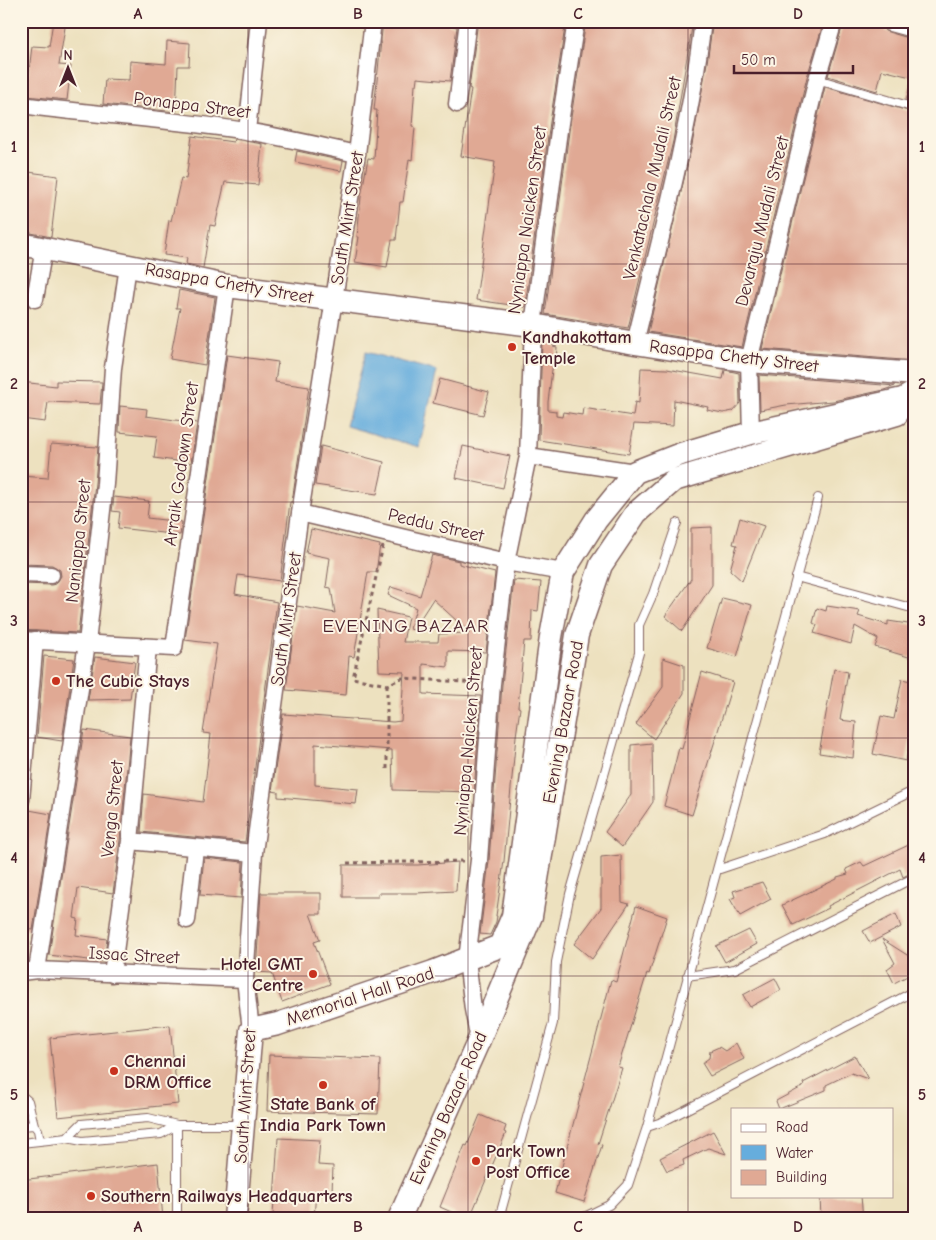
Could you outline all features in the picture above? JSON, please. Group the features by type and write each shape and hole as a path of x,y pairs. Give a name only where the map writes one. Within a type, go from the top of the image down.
{"main road":[{"name":"Rasappa Chetty Street","path":"21,244 227,286 534,325 635,343 749,360 915,374"},
{"path":"634,472 681,454 751,433 903,399 915,392"},
{"name":"Evening Bazaar Road","path":"399,1219 479,1040 531,916 578,635 601,565 636,514 674,480 915,408"},
{"name":"Evening Bazaar Road","path":"500,946 513,916 562,572 596,520 634,472"},
{"path":"541,716 563,719"},
{"name":"Memorial Hall Road","path":"251,1030 278,1024 467,960 500,946"},
{"name":"South Mint Street","path":"235,1219 251,1030"}],"street":[{"path":"247,131 259,21"},
{"name":"South Mint Street","path":"251,1030 245,979 254,854 300,513 357,154 372,21"},
{"path":"457,104 468,21"},
{"name":"Nyniappa Naicken Street","path":"467,960 479,860 492,684 506,562 528,456 534,325 560,123 576,21"},
{"name":"Venkatachala Mudali Street","path":"635,343 688,125 703,21"},
{"name":"Devaraju Mudali Street","path":"751,433 749,360 817,78 834,21"},
{"name":"Ponappa Street","path":"21,105 247,131 357,154"},
{"path":"35,299 44,248"},
{"name":"Naniappa Street","path":"29,971 59,820 86,643 105,484 112,368 128,266"},
{"name":"Arraik Godown Street","path":"148,647 174,648 227,286"},
{"path":"528,456 634,472"},
{"name":"Peddu Street","path":"300,513 506,562 562,572"},
{"path":"21,574 51,575"},
{"path":"21,800 28,640 148,647"},
{"name":"Venga Street","path":"112,974 130,841 148,647"},
{"path":"130,841 254,854"},
{"path":"187,920 194,849"},
{"path":"467,960 479,1040"},
{"name":"Issac Street","path":"29,971 245,979"}],"lane":[{"path":"891,21 889,27 915,34"},
{"path":"817,78 915,108"},
{"path":"580,1219 609,1205 628,1185 647,1127 818,498"},
{"path":"500,1219 553,1023 556,962 570,894 639,653 639,625 677,524"},
{"path":"796,577 915,609"},
{"path":"716,870 825,834 915,790"},
{"path":"688,976 734,969 915,877"},
{"path":"647,1127 662,1122 915,991"},
{"path":"21,1095 28,1100 40,1141"},
{"path":"67,1138 81,1124 148,1118 177,1125 244,1125"},
{"path":"21,1126 34,1125"},
{"path":"21,1143 67,1138 82,1141 161,1134 177,1125"},
{"path":"177,1125 178,1219"}],"path":[{"path":"386,534 353,678 387,685 402,678 492,684"},
{"path":"387,685 387,769"},
{"path":"347,863 479,860"}],"water":[{"path":"366,352 437,371 419,447 346,426"}],"building":[{"path":"53,21 66,21 59,65 71,66 67,100 26,96 32,46 49,47"},
{"path":"383,21 437,21 457,27 450,81 417,78 412,126 415,127 412,160 409,159 403,202 400,202 396,240 392,240 387,267 355,262 359,237 357,237 361,197 368,158 374,159 377,110 374,110"},
{"path":"478,21 566,21 550,122 525,307 476,300 495,162 461,156 471,89 469,88"},
{"path":"586,21 693,21 673,141 628,328 545,314 570,124"},
{"path":"713,21 824,21 807,77 742,347 648,332 692,145"},
{"path":"844,21 885,21 883,28 885,31 915,40 915,78 882,70 877,91 828,76"},
{"path":"896,21 915,21 915,28 896,23"},
{"path":"167,41 190,43 189,66 178,66 176,112 103,104 105,79 129,80 130,61 166,64"},
{"path":"911,83 915,83 915,102 906,100"},
{"path":"825,87 915,113 915,361 762,349"},
{"path":"192,136 233,142 234,139 262,144 258,185 225,182 215,226 210,225 203,268 186,264 187,258 164,255 169,220 171,221 181,178 186,179"},
{"path":"297,151 343,161 341,171 295,162"},
{"path":"21,171 58,176 51,237 21,231"},
{"path":"179,290 215,297 205,365 170,359 180,308 176,308"},
{"path":"542,340 554,342 553,346 557,347 556,362 553,362 548,402 548,410 556,411 556,416 562,417 563,412 582,415 583,408 633,416 635,402 639,403 641,368 667,369 723,379 725,370 739,373 740,403 733,411 723,413 707,410 708,407 674,400 673,426 634,424 629,454 539,440"},
{"path":"227,355 278,362 275,382 309,387 292,502 290,502 280,581 238,575 235,594 277,602 245,842 141,832 144,794 203,802 211,734 203,733 217,644 185,640"},
{"path":"759,375 895,386 833,401 786,405 760,410"},
{"path":"440,379 489,392 483,415 433,403"},
{"path":"56,381 102,382 100,404 48,402 45,422 21,419 21,382 56,386"},
{"path":"120,406 147,409 146,416 197,423 191,463 154,458 157,436 119,432"},
{"path":"51,444 98,447 78,633 21,630 21,584 56,584 61,576 60,570 52,565 21,564 21,476 48,478"},
{"path":"321,446 384,462 377,494 315,485"},
{"path":"463,446 510,456 503,488 456,478"},
{"path":"114,497 149,501 147,518 182,522 180,535 118,528 120,512 112,511"},
{"path":"740,518 764,526 742,581 730,570 737,545 733,544"},
{"path":"712,527 712,585 682,631 665,616 691,579 691,528"},
{"path":"311,529 380,545 376,572 368,572 354,657 349,656 346,695 286,690 297,606 335,613 331,588 326,587 330,558 306,553"},
{"path":"432,555 459,561 459,564 495,573 486,652 448,651 448,667 423,664 423,694 481,696 474,792 393,790 392,750 315,744 315,785 358,789 356,804 278,797 278,792 272,791 283,714 401,721 404,672 379,671 377,610 408,617 403,642 438,642 439,634 470,633 433,599 413,630 410,629 416,608 388,595 391,587 420,596"},
{"path":"514,580 541,582 538,611 532,610 531,641 524,641 518,707 520,708 504,861 496,922 490,935 480,934 489,861 502,685"},
{"path":"722,598 752,605 737,657 707,648"},
{"path":"827,606 860,611 858,616 888,625 888,621 915,625 915,649 912,658 875,647 878,639 855,626 851,644 814,633 817,625 813,623 817,608 826,611"},
{"name":"The Cubic Stays","path":"44,656 74,659 62,741 37,737"},
{"path":"95,657 135,662 130,699 88,700"},
{"path":"663,658 684,665 684,693 654,739 636,724 663,687"},
{"path":"834,669 848,672 840,720 856,722 853,758 819,753"},
{"path":"702,672 733,682 692,815 664,806 679,748 682,749"},
{"path":"902,679 915,682 915,717 906,761 873,754 881,716 894,719"},
{"path":"84,730 130,736 113,893 78,888 74,918 78,919 76,935 107,939 104,962 49,955"},
{"path":"652,743 653,802 622,847 605,832 631,795 631,745"},
{"path":"29,810 51,814 33,930 21,928 21,908 28,848 23,847"},
{"path":"915,842 915,871 903,877 900,869 828,906 829,908 793,925 782,905 837,879 837,877 848,874 846,869 861,862 864,866"},
{"path":"621,855 622,902 629,904 592,959 574,944 601,908 601,857"},
{"path":"204,858 243,862 241,898 200,895"},
{"path":"458,862 456,891 378,893 378,897 343,897 343,865 418,865"},
{"path":"762,882 771,899 740,916 730,899 735,897 733,891"},
{"path":"261,893 321,893 321,914 310,914 320,940 314,942 330,984 282,1002 272,973 256,972"},
{"path":"636,906 667,917 649,974 647,973 618,1067 622,1068 598,1144 602,1145 584,1202 555,1193 611,980 616,982"},
{"path":"896,914 901,927 870,943 863,931"},
{"path":"749,930 757,944 725,962 716,946"},
{"path":"882,939 915,960 915,972 894,983 887,969 895,963"},
{"path":"775,978 781,990 750,1007 743,995"},
{"name":"Chennai DRM Office","path":"170,1025 178,1104 58,1117 50,1038"},
{"path":"736,1043 744,1059 710,1076 702,1063 709,1058 710,1051 719,1047 725,1051"},
{"name":"State Bank of India Park Town","path":"269,1055 380,1059 378,1114 267,1111"},
{"path":"855,1056 868,1079 851,1073 826,1085 826,1090 779,1108 776,1101 804,1086 803,1083"},
{"name":"Park Town Post Office","path":"480,1115 506,1126 504,1132 506,1133 471,1215 469,1214 467,1219 440,1207 465,1145 467,1146"},
{"path":"713,1131 726,1154 708,1148 683,1160 684,1165 667,1171 660,1158"},
{"path":"278,1138 320,1140 318,1165 333,1166 332,1192 316,1191 314,1218 273,1215"},
{"name":"Southern Railways Headquarters","path":"158,1163 163,1219 108,1219 107,1212 50,1219 21,1219 21,1180"},
{"path":"820,1198 861,1198 863,1219 821,1219"}],"place":[{"name":"Kandhakottam Temple","path":"512,347"},
{"name":"The Cubic Stays","path":"56,681"},
{"name":"Hotel GMT Centre","path":"313,974"},
{"name":"Chennai DRM Office","path":"114,1071"},
{"name":"State Bank of India Park Town","path":"323,1085"},
{"name":"Park Town Post Office","path":"476,1161"},
{"name":"Southern Railways Headquarters","path":"91,1196"}],"district":[{"name":"EVENING BAZAAR","path":"406,625"}]}
